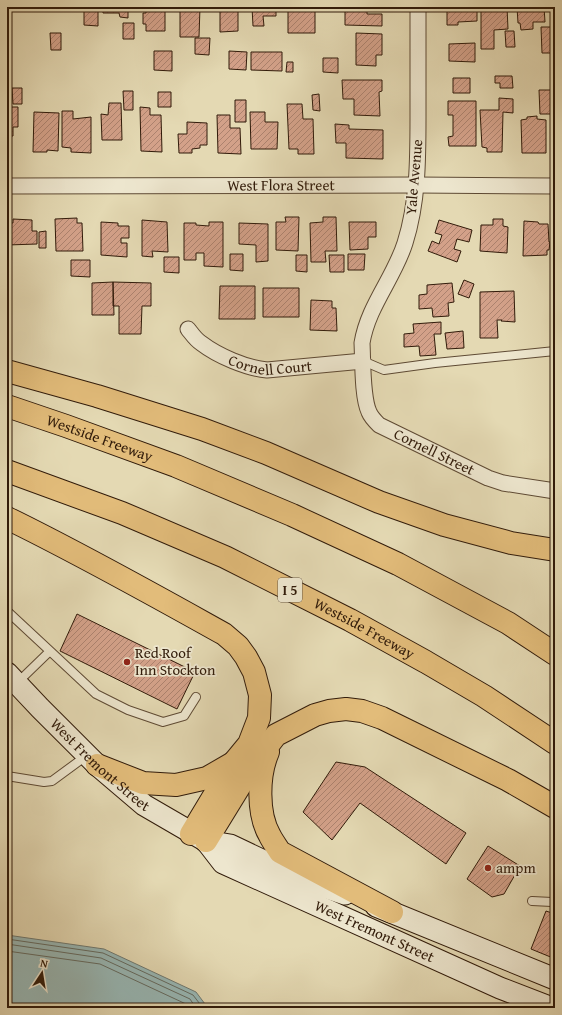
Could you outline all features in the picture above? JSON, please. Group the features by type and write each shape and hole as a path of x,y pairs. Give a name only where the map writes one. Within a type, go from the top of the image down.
{"highway":[{"path":"7,371 97,396 202,429 266,453 379,502 437,523 511,543 555,550"},
{"name":"Westside Freeway","path":"7,406 176,466 292,515 398,564 508,623 555,654"},
{"name":"Westside Freeway","path":"7,471 122,513 225,557 350,620 426,662 484,696 555,743"},
{"path":"7,518 114,572 224,634 238,646 246,657 254,672 260,695 259,718 249,744 235,761 199,838"},
{"path":"199,838 276,735 315,715 329,711 346,709 362,711 382,718 508,780 555,807"},
{"path":"276,735 266,758 260,780 261,802 264,818 269,835 280,852 392,912"},
{"path":"92,760 143,783 176,785 207,778 235,761"}],"main road":[{"name":"West Fremont Street","path":"12,679 92,760 144,805 199,838 223,863 500,988 552,1008"},
{"name":"West Fremont Street","path":"199,838 230,845 304,880 392,912 555,979"},
{"path":"413,948 420,944 454,937"}],"street":[{"name":"Yale Avenue","path":"363,361 362,343 373,308 390,278 405,244 414,208 418,145 418,7"},
{"name":"West Flora Street","path":"7,186 416,184 555,186"},
{"name":"Cornell Court","path":"188,329 199,342 214,351 232,360 258,369 267,370 363,361"},
{"name":"Cornell Street","path":"363,361 366,400 371,416 379,424 488,478 510,485 555,491"}],"lane":[{"path":"363,361 384,370 435,363 555,351"},
{"path":"7,611 96,694 128,710 163,722 184,716 196,698"},
{"path":"12,679 50,651"},
{"path":"7,776 44,782 52,781 92,760"},
{"path":"532,901 552,902 555,904"}],"water":[{"path":"7,935 104,949 196,992 208,1008 7,1008"}],"building":[{"path":"103,7 128,7 128,18 120,17 119,13 103,13"},
{"path":"146,7 165,7 165,31 146,31 146,24 143,24 143,13 146,13"},
{"path":"180,7 200,7 199,37 180,37"},
{"path":"220,7 238,7 238,31 220,32"},
{"path":"252,7 276,7 276,16 263,16 264,26 253,26"},
{"path":"288,7 315,7 315,33 288,33"},
{"path":"345,7 369,7 367,14 382,14 382,26 345,25"},
{"path":"447,7 477,7 477,21 458,22 458,25 447,25"},
{"path":"481,7 507,7 508,29 494,30 494,49 481,49"},
{"path":"517,7 544,7 545,22 533,22 533,29 521,30 520,23 518,23"},
{"path":"84,10 98,10 98,26 84,25"},
{"path":"123,23 134,23 134,39 123,39"},
{"path":"541,27 551,27 551,53 542,53"},
{"path":"505,31 514,31 515,47 506,47"},
{"path":"50,33 61,33 61,50 51,50"},
{"path":"356,33 382,34 382,55 376,55 376,66 356,65"},
{"path":"195,38 210,38 209,55 195,54"},
{"path":"475,43 475,62 449,61 449,44"},
{"path":"154,51 172,51 172,71 154,70"},
{"path":"229,51 247,52 246,70 229,69"},
{"path":"251,52 282,52 282,71 251,70"},
{"path":"323,58 338,58 338,73 323,72"},
{"path":"287,62 293,62 293,72 286,72"},
{"path":"495,76 512,76 513,88 500,88 500,83 495,83"},
{"path":"453,78 470,78 470,93 453,93"},
{"path":"342,80 382,80 382,91 379,92 380,116 354,115 354,99 343,99"},
{"path":"12,88 22,88 22,104 13,104"},
{"path":"539,90 552,90 552,114 540,114"},
{"path":"123,91 133,91 133,110 124,110"},
{"path":"158,92 171,92 171,107 158,107"},
{"path":"319,94 320,111 313,110 312,95"},
{"path":"499,98 513,99 513,113 503,112 502,152 487,152 487,148 482,147 480,110 499,110"},
{"path":"235,100 246,100 246,122 235,122"},
{"path":"448,101 476,101 476,146 449,146 448,137 453,136 453,115 448,115"},
{"path":"109,103 121,103 122,140 102,140 101,114 108,115"},
{"path":"287,104 302,104 303,119 313,119 314,154 298,154 298,149 289,149"},
{"path":"7,107 18,107 18,127 13,127 13,136 7,136"},
{"path":"140,107 150,108 150,115 161,115 162,152 141,151"},
{"path":"62,111 73,111 73,119 91,117 91,153 71,152 71,148 62,147"},
{"path":"34,112 59,113 58,151 47,150 47,152 33,152"},
{"path":"250,112 265,112 265,122 278,122 277,149 251,149"},
{"path":"554,112 555,112 555,149"},
{"path":"217,115 230,115 230,128 240,128 241,154 218,153"},
{"path":"537,116 537,119 546,120 546,153 522,153 521,120 527,119 527,117"},
{"path":"187,122 207,123 207,145 200,145 200,148 192,149 192,153 179,153 178,134 187,134"},
{"path":"335,124 349,125 349,129 383,130 383,159 346,158 346,143 336,143"},
{"path":"285,217 299,217 298,251 276,250 276,222 286,222"},
{"path":"323,217 336,217 337,251 325,251 326,262 311,262 310,223 323,222"},
{"path":"77,218 77,223 82,223 83,251 56,251 55,219"},
{"path":"13,219 32,220 32,231 37,231 37,244 7,245 7,223 13,223"},
{"path":"493,219 503,219 503,226 508,227 507,253 480,251 481,225 493,225"},
{"path":"142,220 167,222 168,252 152,251 153,257 142,256"},
{"path":"439,220 472,230 469,242 457,239 454,249 461,251 457,262 428,251 432,241 439,244 442,235 435,233"},
{"path":"524,221 548,224 550,242 547,255 523,256"},
{"path":"101,222 118,223 118,226 129,226 129,238 121,238 121,243 127,243 127,257 101,255"},
{"path":"209,222 223,222 223,267 204,266 204,253 196,253 196,260 184,260 184,223 196,223 196,225 209,226"},
{"path":"349,222 376,222 376,237 368,237 368,249 350,250"},
{"path":"239,223 268,224 268,261 256,262 256,245 239,244"},
{"path":"46,231 46,248 39,248 39,232"},
{"path":"230,254 243,254 243,271 230,270"},
{"path":"348,254 365,254 364,270 348,270"},
{"path":"296,255 307,255 307,272 296,271"},
{"path":"329,255 344,255 344,272 330,272"},
{"path":"164,257 179,257 179,273 164,272"},
{"path":"71,260 90,260 90,277 71,276"},
{"path":"464,280 474,284 469,298 458,294"},
{"path":"113,282 151,283 151,306 142,306 141,334 119,334 119,306 113,306"},
{"path":"113,282 114,315 92,315 92,283"},
{"path":"452,283 454,302 448,303 449,316 433,317 432,308 419,309 419,295 427,294 427,285"},
{"path":"220,286 255,286 255,319 219,319"},
{"path":"263,288 299,288 299,317 263,317"},
{"path":"514,291 515,322 497,320 498,338 480,338 480,292"},
{"path":"311,300 332,301 332,308 336,308 337,331 310,330"},
{"path":"441,322 441,334 434,334 436,355 420,356 419,346 404,347 404,334 414,333 413,324"},
{"path":"463,331 464,348 447,349 445,333"},
{"name":"Red Roof Inn Stockton","path":"77,614 195,672 177,709 60,651"},
{"path":"336,762 365,767 466,833 446,864 360,803 332,840 303,812"},
{"path":"488,846 520,866 504,894 492,897 467,879"},
{"path":"546,911 555,914 555,953 553,958 531,949"}],"place":[{"name":"Red Roof Inn Stockton","path":"127,662"},
{"name":"ampm","path":"488,868"}]}
